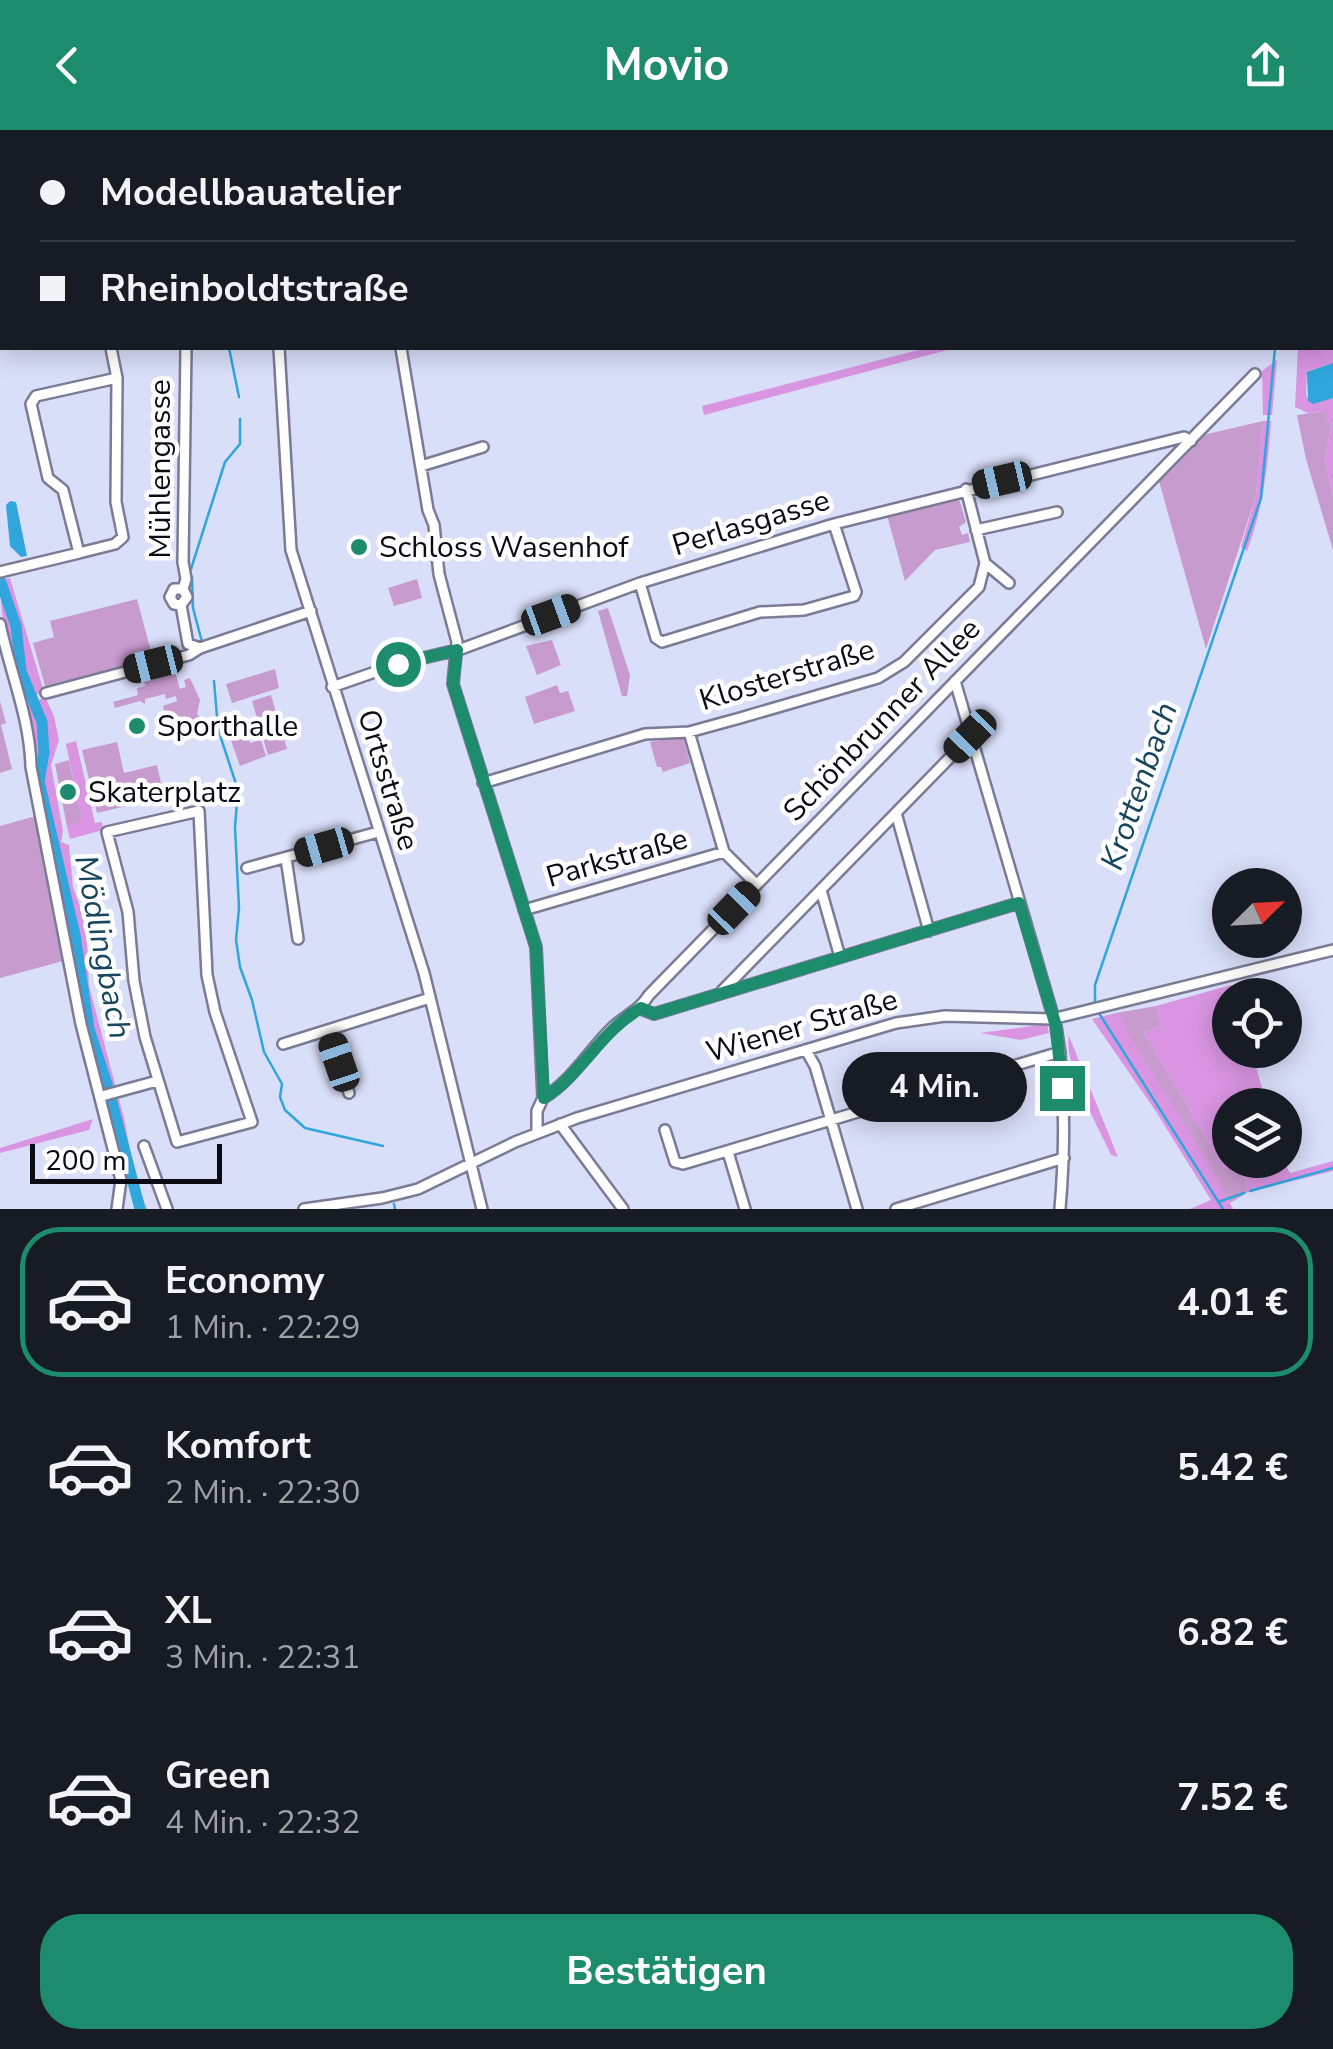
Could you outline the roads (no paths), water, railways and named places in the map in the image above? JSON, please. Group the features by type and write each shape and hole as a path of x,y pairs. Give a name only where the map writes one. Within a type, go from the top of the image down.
{"street":[{"path":"3,571 123,540 116,502 118,378 111,350"},
{"name":"Mühlengasse","path":"186,350 186,579 183,589 174,589 170,597 174,604 181,605 188,644 203,648"},
{"name":"Ortsstraße","path":"278,350 286,428 288,530 332,687 430,998 482,1209"},
{"path":"400,350 457,650 453,684 536,947 544,1098 537,1112 537,1133"},
{"name":"Schönbrunner Allee","path":"544,1098 557,1090 616,1024 641,1008 756,884 1255,374"},
{"path":"79,552 63,490 48,478 31,404 36,396 118,378"},
{"name":"Perlasgasse","path":"332,687 398,664 457,650 640,583 834,524 1184,436 1192,440"},
{"path":"421,466 483,448"},
{"path":"966,489 986,563 1009,583"},
{"path":"976,530 1057,512"},
{"path":"640,583 656,638 662,642 760,612 804,610 854,596 834,524"},
{"name":"Klosterstraße","path":"483,784 645,734 689,732 878,678 904,662 979,587 986,563"},
{"path":"46,694 189,655 311,612"},
{"path":"0,624 30,737 30,767 81,1024 121,1180 117,1209"},
{"path":"955,681 1060,1052 1064,1158 1060,1209"},
{"path":"689,732 724,852 756,884"},
{"path":"720,993 970,736"},
{"path":"199,811 207,975 215,1012 252,1122 177,1142 157,1081 134,982 128,912 106,832 199,811"},
{"path":"896,813 929,930"},
{"path":"247,868 378,832"},
{"name":"Parkstraße","path":"524,910 724,852"},
{"path":"286,858 298,939"},
{"path":"821,890 840,958"},
{"path":"641,1008 654,1014 1019,903"},
{"name":"Wiener Straße","path":"304,1209 382,1204 560,1124 896,1023 945,1016 1052,1019 1333,950"},
{"path":"283,1044 430,998"},
{"path":"328,1031 349,1093"},
{"path":"807,1052 857,1209"},
{"path":"665,1130 674,1162 682,1164 1060,1052"},
{"path":"102,1096 157,1081"},
{"path":"560,1124 623,1209"},
{"path":"144,1146 167,1209"},
{"path":"728,1152 745,1209"},
{"path":"896,1209 1064,1158"}],"water":[{"path":"1333,363 1333,398 1313,404 1308,401 1307,372"},
{"path":"16,502 27,556 21,557 10,546 6,505"}],"waterway":[{"path":"229,350 239,397"},
{"name":"Krottenbach","path":"1095,1003 1095,985 1261,498 1275,350"},
{"path":"191,569 225,462 240,444 240,419"},
{"path":"192,577 193,608 202,642"},
{"name":"Mödlingbach","path":"0,580 16,626 21,671 42,722 44,753 39,781 75,935 89,1029 140,1209"},
{"path":"214,681 218,729 238,790 236,940 240,967 264,1052 282,1084 280,1097 285,1110 305,1128 383,1146"},
{"name":"Krottenbach","path":"1097,1010 1223,1209"},
{"path":"1250,1191 1333,1168"},
{"path":"1218,1202 1244,1193"},
{"path":"394,1204 395,1209"}],"place":[{"name":"Schloss Wasenhof","path":"359,547"},
{"name":"Sporthalle","path":"137,726"},
{"name":"Skaterplatz","path":"68,792"}]}
